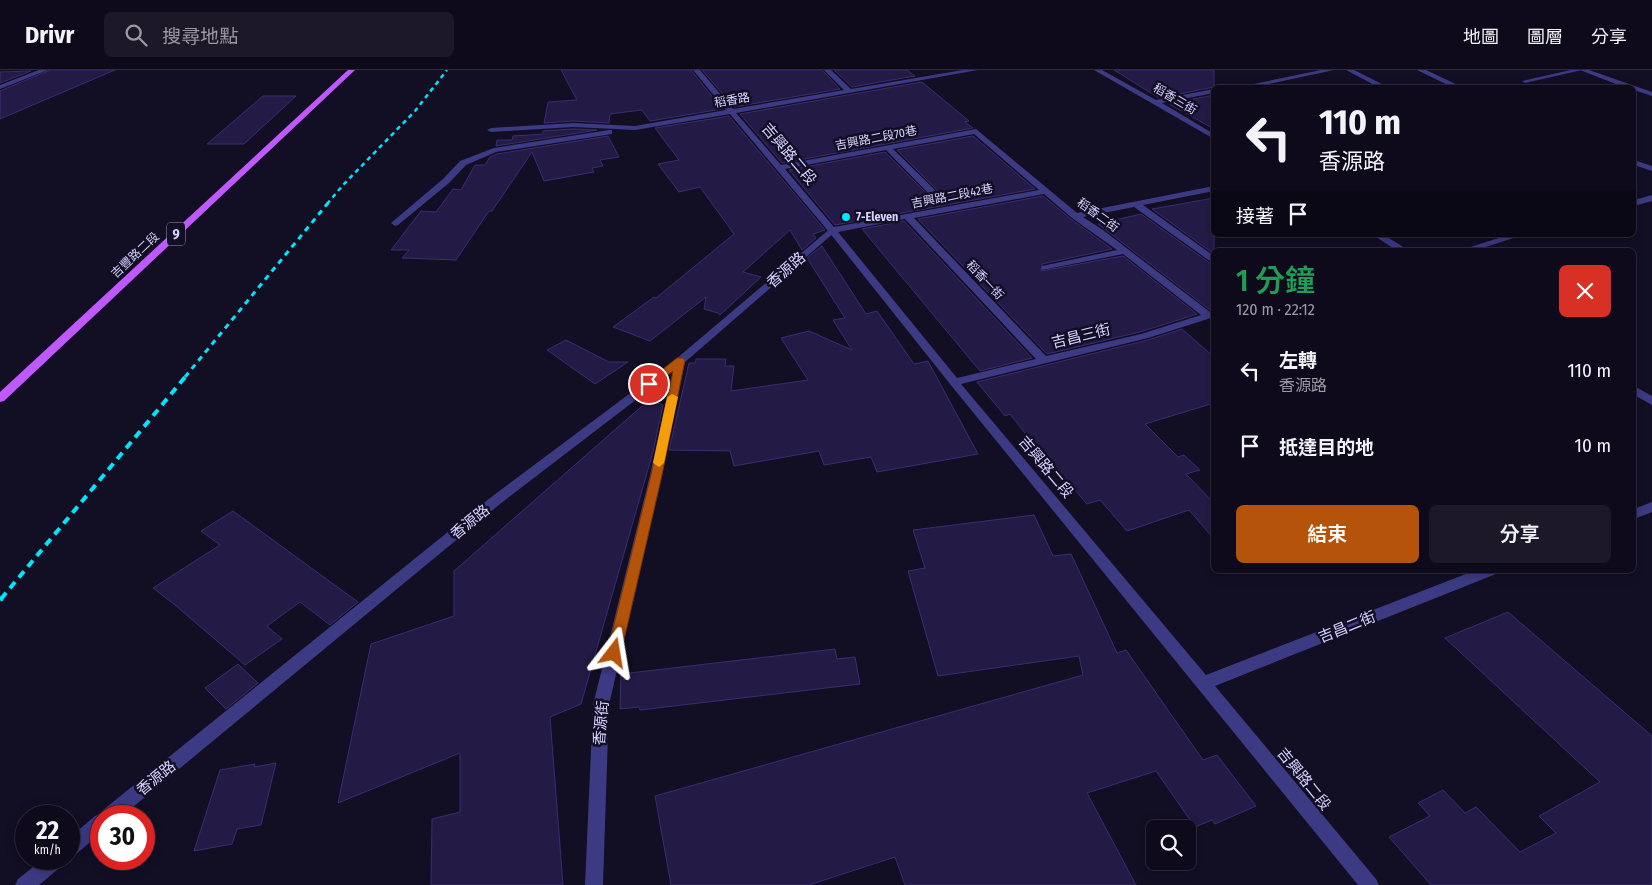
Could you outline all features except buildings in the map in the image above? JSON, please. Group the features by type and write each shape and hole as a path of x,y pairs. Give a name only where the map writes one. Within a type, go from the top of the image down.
{"main road":[{"name":"吉豐路二段","path":"0,398 352,70"}],"street":[{"path":"0,87 45,70"},
{"name":"吉興路二段","path":"696,70 832,230 954,382 1370,885"},
{"path":"828,70 849,91"},
{"name":"稻香路","path":"491,130 573,126 635,128 975,70"},
{"name":"稻香三街","path":"1097,70 1156,102 1211,135"},
{"path":"1253,85 1330,70"},
{"path":"1349,70 1381,85"},
{"path":"1420,70 1454,85"},
{"path":"1583,70 1624,85"},
{"path":"1274,81 1281,85"},
{"path":"1636,89 1652,94"},
{"path":"1156,102 1211,93"},
{"path":"395,223 446,181 463,164 494,150 635,128"},
{"name":"吉興路二段70巷","path":"779,168 976,131"},
{"name":"稻香二街","path":"976,131 1075,216 1211,315"},
{"path":"887,147 931,191"},
{"path":"1636,163 1652,169"},
{"path":"1075,216 1211,189"},
{"name":"吉興路二段42巷","path":"832,230 1046,191"},
{"path":"1636,202 1652,198"},
{"path":"1135,203 1211,258"},
{"name":"稻香一街","path":"908,217 1044,361"},
{"name":"香源路","path":"122,805 495,501 680,360 832,230"},
{"path":"1381,237 1400,248"},
{"path":"1473,248 1511,237"},
{"path":"1045,268 1124,251"},
{"name":"吉昌三街","path":"954,382 1144,336 1211,315"},
{"name":"香源街","path":"594,885 601,706 650,504 680,360"},
{"path":"1636,391 1652,401"},
{"path":"1636,513 1652,506"},
{"name":"吉昌二街","path":"1204,683 1483,573"},
{"path":"80,840 90,831"},
{"path":"24,885 43,870"}],"lane":[{"path":"1524,81 1579,70"}],"railway":[{"path":"327,204 415,111 447,70"},
{"path":"185,377 328,203"},
{"path":"1,599 186,376"}],"slow traffic":[{"path":"659,463 672,397"}],"place":[{"name":"7-Eleven","path":"846,217"}],"route":[{"path":"614,653 656,475 680,360 649,384"}]}
